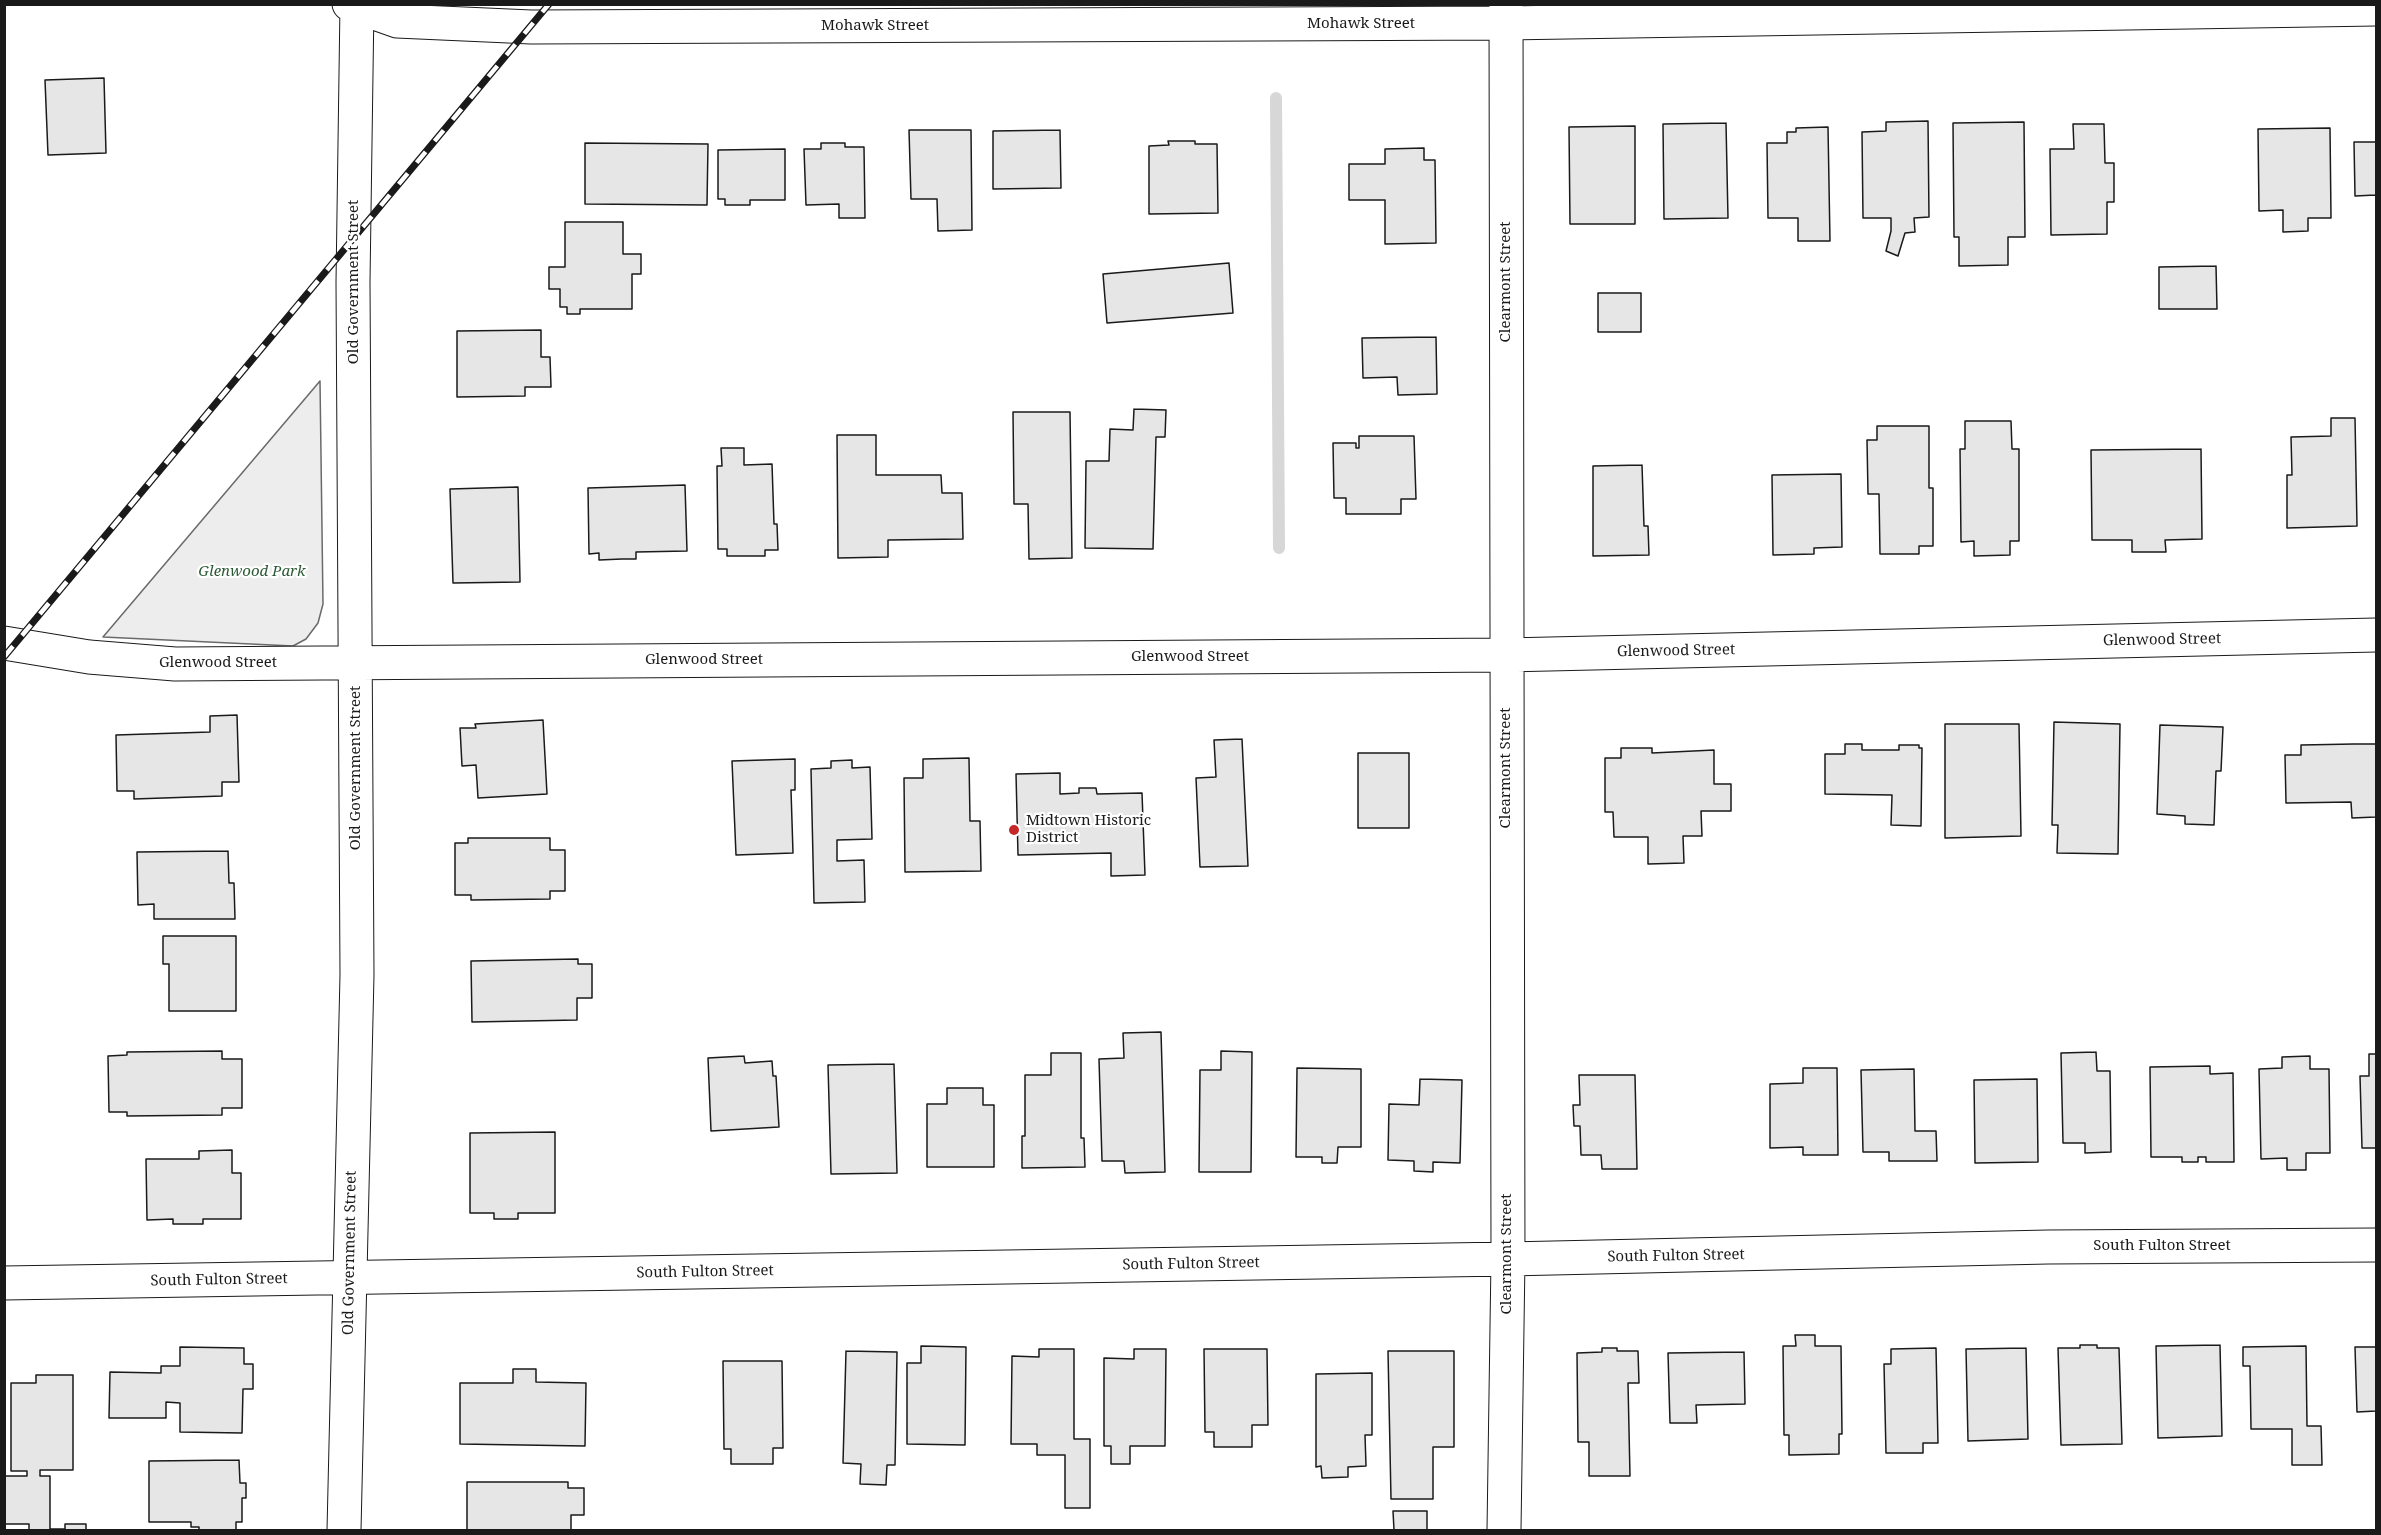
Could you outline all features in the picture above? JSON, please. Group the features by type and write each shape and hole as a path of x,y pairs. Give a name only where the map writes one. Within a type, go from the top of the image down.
{"street":[{"name":"Mohawk Street","path":"354,5 397,21 531,27 1506,14 2376,9"},
{"name":"Old Government Street","path":"344,1530 357,975 354,5"},
{"name":"Clearmont Street","path":"1504,1530 1508,1259 1506,14"},
{"name":"Glenwood Street","path":"4,643 89,657 175,664 1506,655 2376,635"},
{"name":"South Fulton Street","path":"4,1283 1508,1259 2036,1247 2376,1245"}],"shaded area":[{"name":"Glenwood Park","path":"320,381 323,604 318,623 306,639 293,646 103,637"}],"building":[{"path":"104,78 106,153 48,155 45,80"},
{"path":"1928,121 1929,217 1914,218 1915,232 1905,233 1898,256 1886,251 1891,231 1891,218 1863,218 1862,132 1886,131 1886,122"},
{"path":"2024,122 2025,237 2008,237 2008,265 1959,266 1959,237 1954,237 1953,123"},
{"path":"1726,123 1728,218 1664,219 1663,124"},
{"path":"2073,124 2104,124 2105,163 2114,163 2114,202 2107,202 2107,234 2051,235 2050,149 2074,149"},
{"path":"1635,126 1635,224 1570,224 1569,127"},
{"path":"1828,127 1830,241 1798,241 1798,218 1768,218 1767,143 1787,143 1787,132 1796,132 1796,128"},
{"path":"2330,128 2331,218 2308,218 2308,231 2283,232 2283,210 2259,211 2258,129"},
{"path":"909,130 971,130 972,230 938,231 937,199 911,199"},
{"path":"1060,130 1061,188 993,189 993,131"},
{"path":"1168,141 1217,144 1218,213 1149,214 1149,146 1169,145"},
{"path":"2354,142 2376,142 2376,195 2355,196"},
{"path":"585,143 708,144 707,205 585,204"},
{"path":"821,143 845,143 845,147 864,147 865,218 839,218 839,204 806,205 804,149 821,149"},
{"path":"1424,148 1424,160 1435,160 1436,243 1385,244 1385,200 1349,200 1349,164 1385,164 1385,149"},
{"path":"785,149 785,200 750,200 750,205 725,205 725,199 718,199 718,150"},
{"path":"565,222 623,222 623,254 641,254 641,274 632,274 632,309 580,309 580,314 567,314 567,307 560,307 560,289 549,289 549,267 565,267"},
{"path":"1229,263 1233,313 1107,323 1103,274"},
{"path":"2216,266 2217,309 2159,309 2159,267"},
{"path":"1598,293 1641,293 1641,332 1598,332"},
{"path":"541,330 541,357 550,357 551,387 525,387 525,396 457,397 457,331"},
{"path":"1436,337 1437,394 1398,395 1397,377 1363,378 1362,338"},
{"path":"1134,409 1166,410 1165,437 1156,437 1153,549 1085,548 1086,461 1109,461 1110,429 1133,430"},
{"path":"1013,412 1070,412 1072,558 1029,559 1028,504 1014,504"},
{"path":"2331,418 2355,418 2357,526 2287,528 2287,475 2292,475 2291,437 2331,436"},
{"path":"1965,421 2011,421 2012,449 2019,449 2019,541 2010,541 2010,555 1974,556 1974,541 1961,542 1960,449 1965,449"},
{"path":"1877,426 1929,426 1929,488 1933,488 1933,546 1919,546 1919,554 1880,554 1879,494 1868,494 1867,440 1877,440"},
{"path":"837,435 876,435 876,475 941,475 942,493 962,493 963,539 888,540 888,557 838,558"},
{"path":"1359,436 1414,436 1416,499 1401,499 1401,514 1346,514 1346,498 1334,498 1333,443 1356,443 1356,448 1359,448"},
{"path":"721,448 744,448 744,465 772,464 774,524 777,524 778,550 765,550 765,556 727,556 727,549 718,549 717,466 722,466"},
{"path":"2201,449 2202,539 2165,540 2166,552 2132,552 2132,540 2092,540 2091,450"},
{"path":"1642,465 1644,526 1648,526 1649,555 1593,556 1593,466"},
{"path":"1841,474 1842,547 1814,548 1814,554 1773,555 1772,475"},
{"path":"685,485 687,551 636,552 636,559 599,560 599,553 589,554 588,488"},
{"path":"518,487 520,582 453,583 450,489"},
{"path":"237,715 239,782 222,782 222,796 134,799 134,791 117,791 116,735 210,732 210,716"},
{"path":"543,720 547,794 478,798 476,765 462,766 460,728 476,728 475,724"},
{"path":"2054,722 2120,724 2118,854 2057,853 2058,825 2052,825"},
{"path":"1945,724 2019,724 2021,836 1945,838"},
{"path":"2160,725 2223,727 2221,771 2216,771 2214,825 2185,824 2185,816 2157,814"},
{"path":"1242,739 1248,866 1200,867 1196,778 1216,777 1214,740"},
{"path":"1845,744 1862,744 1862,750 1899,750 1899,745 1919,745 1919,748 1922,748 1921,826 1891,825 1892,795 1825,794 1825,754 1845,754"},
{"path":"2376,744 2376,817 2352,818 2351,802 2286,803 2285,755 2301,755 2301,745"},
{"path":"1621,748 1652,748 1652,753 1714,750 1714,784 1731,784 1731,811 1701,811 1702,836 1683,836 1684,863 1648,864 1648,837 1614,837 1613,812 1605,812 1605,758 1621,758"},
{"path":"1358,753 1409,753 1409,828 1358,828"},
{"path":"969,758 970,821 980,821 981,871 905,872 904,778 923,778 923,759"},
{"path":"795,759 795,790 791,790 793,853 736,855 732,761"},
{"path":"852,760 852,768 870,767 872,839 837,840 837,861 864,860 865,902 814,903 811,769 831,768 831,761"},
{"path":"1060,773 1060,794 1079,793 1079,788 1096,788 1097,794 1142,793 1145,875 1111,876 1111,853 1018,855 1016,774"},
{"path":"468,838 550,838 550,850 565,850 565,891 550,891 550,899 471,900 471,895 455,895 455,843 468,843"},
{"path":"228,851 229,883 234,883 235,919 154,919 154,904 138,905 137,852"},
{"path":"163,936 236,936 236,1011 169,1011 169,964 163,964"},
{"path":"578,959 578,964 592,964 592,998 577,998 577,1020 472,1022 471,961"},
{"path":"1161,1032 1165,1172 1125,1173 1124,1161 1102,1161 1099,1059 1124,1058 1123,1033"},
{"path":"222,1051 222,1059 242,1059 242,1108 222,1108 222,1115 127,1116 127,1112 109,1112 108,1056 127,1055 127,1052"},
{"path":"1221,1051 1252,1052 1251,1172 1199,1172 1200,1070 1221,1070"},
{"path":"2096,1052 2097,1071 2110,1071 2111,1152 2085,1153 2085,1143 2063,1143 2061,1053"},
{"path":"1051,1053 1081,1053 1081,1138 1084,1138 1085,1167 1022,1168 1022,1136 1025,1136 1025,1075 1051,1075"},
{"path":"2369,1054 2376,1054 2376,1148 2362,1148 2360,1076 2369,1076"},
{"path":"744,1056 745,1063 772,1061 773,1076 776,1076 779,1127 711,1131 708,1058"},
{"path":"2310,1056 2310,1069 2329,1069 2330,1153 2306,1153 2306,1170 2287,1170 2287,1158 2261,1159 2259,1069 2282,1068 2282,1057"},
{"path":"894,1064 897,1173 831,1174 828,1065"},
{"path":"2210,1066 2210,1074 2233,1073 2234,1162 2206,1162 2206,1157 2198,1157 2198,1162 2182,1162 2182,1157 2151,1157 2150,1067"},
{"path":"1297,1068 1361,1069 1361,1147 1338,1147 1337,1163 1322,1163 1322,1157 1296,1157"},
{"path":"1803,1068 1837,1068 1838,1155 1803,1155 1803,1147 1770,1148 1770,1084 1803,1083"},
{"path":"1914,1069 1915,1131 1936,1131 1937,1161 1889,1161 1889,1152 1863,1152 1861,1070"},
{"path":"1579,1075 1635,1075 1637,1169 1602,1169 1601,1155 1581,1155 1580,1126 1574,1126 1573,1105 1580,1105"},
{"path":"1420,1079 1462,1080 1460,1163 1433,1162 1433,1172 1414,1171 1414,1161 1388,1160 1389,1104 1419,1105"},
{"path":"2037,1079 2038,1162 1975,1163 1974,1080"},
{"path":"947,1088 983,1088 983,1105 994,1105 994,1167 927,1167 927,1104 947,1104"},
{"path":"555,1132 555,1213 518,1213 518,1219 494,1219 494,1213 470,1213 470,1133"},
{"path":"232,1150 232,1173 241,1173 241,1219 203,1219 203,1224 173,1224 173,1219 147,1220 146,1159 199,1159 199,1151"},
{"path":"1795,1335 1815,1335 1815,1346 1841,1346 1842,1434 1839,1434 1839,1454 1789,1455 1789,1435 1784,1435 1783,1346 1796,1346"},
{"path":"2080,1345 2119,1348 2122,1444 2061,1445 2058,1348 2080,1348"},
{"path":"2220,1345 2222,1436 2158,1438 2156,1346"},
{"path":"921,1346 966,1347 965,1445 907,1444 907,1363 921,1363"},
{"path":"2306,1346 2307,1426 2321,1426 2322,1465 2292,1465 2292,1429 2251,1429 2250,1366 2243,1366 2243,1347"},
{"path":"180,1347 244,1348 244,1364 253,1364 253,1389 243,1389 242,1433 180,1432 180,1403 166,1402 166,1418 109,1418 110,1372 161,1373 161,1366 180,1366"},
{"path":"2355,1347 2376,1347 2376,1411 2357,1412"},
{"path":"1602,1348 1638,1351 1639,1383 1628,1383 1630,1476 1589,1476 1589,1442 1578,1442 1577,1353 1602,1352"},
{"path":"1936,1348 1938,1443 1923,1443 1923,1453 1886,1453 1884,1364 1891,1364 1891,1349"},
{"path":"2026,1348 2028,1439 1968,1441 1966,1349"},
{"path":"1039,1349 1074,1349 1074,1439 1090,1439 1090,1508 1065,1508 1065,1455 1037,1455 1037,1444 1011,1444 1012,1356 1039,1357"},
{"path":"1134,1349 1166,1349 1165,1446 1130,1446 1130,1464 1111,1464 1111,1446 1104,1446 1104,1358 1134,1359"},
{"path":"1204,1349 1267,1349 1268,1425 1252,1425 1252,1447 1214,1447 1214,1432 1205,1432"},
{"path":"846,1351 897,1352 895,1465 887,1465 886,1485 860,1484 861,1464 843,1463"},
{"path":"1388,1351 1454,1351 1454,1447 1433,1447 1433,1499 1391,1499"},
{"path":"1744,1352 1745,1404 1696,1405 1697,1423 1670,1423 1668,1353"},
{"path":"723,1361 782,1361 783,1448 773,1448 773,1464 731,1464 731,1449 724,1449"},
{"path":"513,1369 536,1369 536,1382 586,1383 585,1446 460,1444 460,1383 513,1383"},
{"path":"1372,1373 1372,1435 1365,1435 1366,1466 1348,1467 1348,1477 1322,1478 1321,1466 1316,1467 1316,1374"},
{"path":"36,1375 73,1375 73,1470 40,1470 40,1476 50,1476 50,1529 65,1529 65,1524 86,1524 86,1530 29,1530 29,1524 4,1524 4,1476 27,1476 27,1471 11,1471 11,1383 36,1383"},
{"path":"239,1460 240,1483 246,1483 246,1498 242,1498 242,1522 236,1522 236,1530 199,1530 199,1527 191,1527 191,1522 149,1522 149,1461"},
{"path":"467,1482 568,1482 568,1488 584,1488 584,1515 571,1515 571,1530 467,1530"},
{"path":"1393,1511 1427,1511 1427,1530 1394,1530"}],"waterway":[{"path":"1276,98 1279,548"}],"railway":[{"path":"4,657 549,4"}],"place":[{"name":"Midtown Historic District","path":"1014,830"}]}
